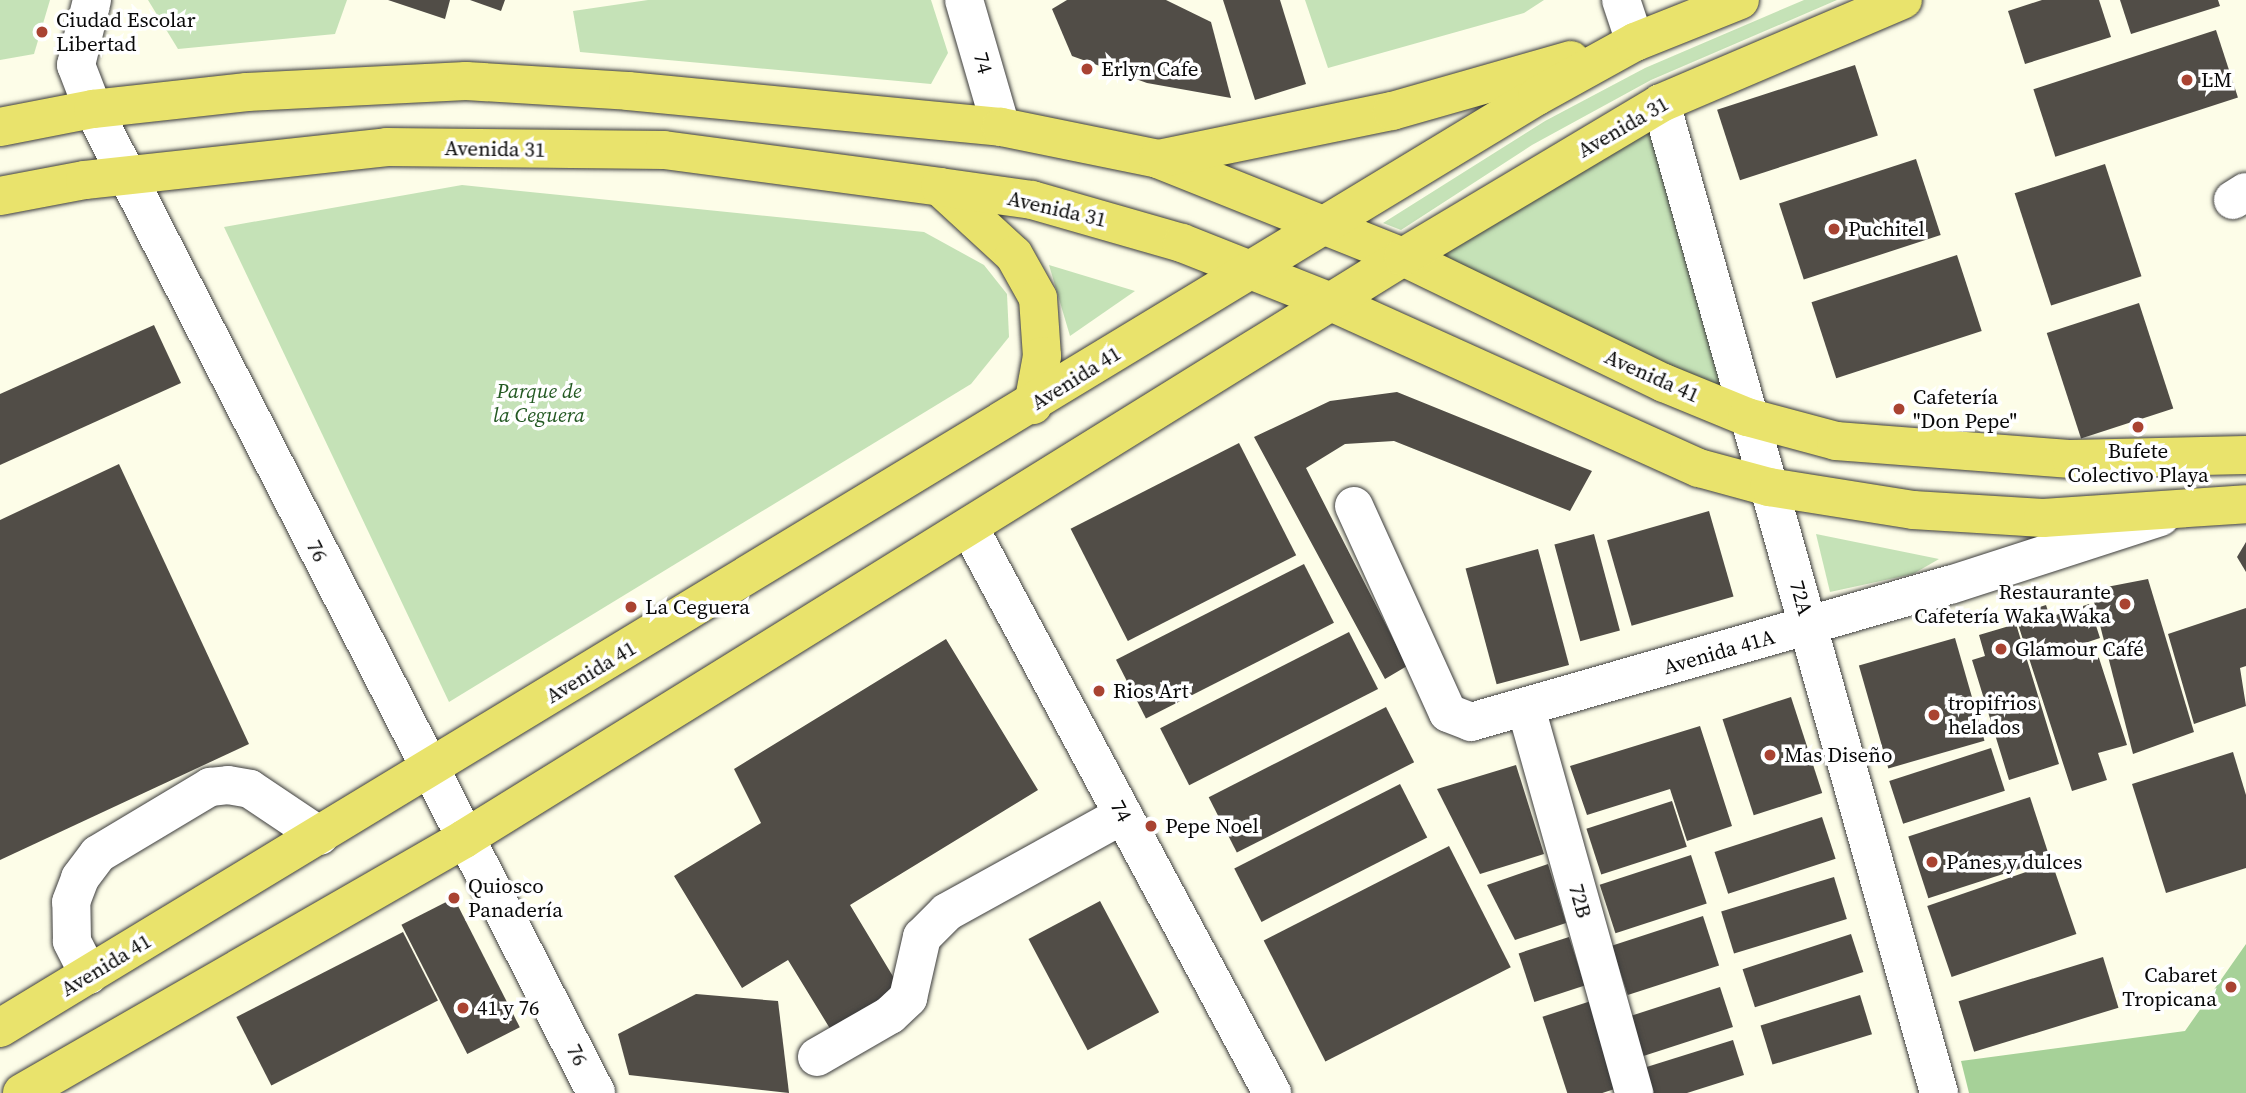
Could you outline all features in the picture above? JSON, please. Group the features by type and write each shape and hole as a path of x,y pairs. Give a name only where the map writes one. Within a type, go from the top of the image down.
{"main road":[{"path":"1158,159 1392,111 1635,41 1740,0"},
{"name":"Avenida 31","path":"0,195 125,175 387,147 664,150 1032,200 1115,222 1252,270 1331,302 1661,103 1903,0"},
{"path":"0,127 93,109 247,92 466,81 628,90 1001,127 1158,159 1328,226 1635,41"},
{"path":"940,187 1014,255 1038,298 1042,356 1033,405"},
{"name":"Avenida 41","path":"6,1019 89,975 1328,226 1403,257 1629,367 1747,417 1836,441 2071,459 2246,455"},
{"path":"22,1093 464,839 970,530 1331,302 1699,468 1769,487 1913,510 2030,517 2179,511 2246,504"}],"street":[{"name":"76","path":"92,0 76,65 93,109 596,1093"},
{"name":"74","path":"964,0 1001,127"},
{"path":"1620,0 1635,41"},
{"name":"72A","path":"1661,103 1939,1093"},
{"name":"Avenida 41A","path":"1354,506 1448,713 1459,722 1526,708 1809,626 2179,511"},
{"name":"74","path":"970,530 1272,1093"},
{"name":"72B","path":"1526,708 1634,1093"},
{"path":"89,975 72,941 71,902 80,878 98,854 209,787 228,785 250,789 320,835"},
{"path":"817,1057 890,1015 908,998 922,937 947,912 1123,815"}],"green space":[{"path":"0,0 50,0 34,54 0,60"},
{"path":"148,0 347,0 335,34 178,49"},
{"path":"648,0 931,0 948,53 931,84 580,52 573,11"},
{"path":"1305,0 1544,0 1524,13 1328,68"},
{"path":"1804,0 1837,0 1651,80 1532,145 1401,230 1383,223 1545,121 1645,68"},
{"path":"1661,103 1747,417 1403,257"},
{"name":"Parque de la Ceguera","path":"462,185 924,232 984,265 1007,294 1009,337 971,384 449,702 224,227"},
{"path":"1049,265 1135,291 1070,336"},
{"path":"1816,534 1939,559 1913,574 1830,592"},
{"name":"Cabaret Tropicana","path":"2246,944 2246,1093 1969,1093 1961,1061 2185,1031"}],"building":[{"path":"388,0 450,0 445,19"},
{"path":"470,0 505,0 501,11"},
{"path":"1067,0 1166,0 1211,22 1231,98 1147,83 1072,56 1052,9"},
{"path":"1223,0 1280,0 1306,84 1255,100"},
{"path":"2042,0 2099,0 2111,37 2025,64 2008,11"},
{"path":"2120,0 2218,0 2220,6 2131,34"},
{"path":"2216,30 2238,98 2055,157 2033,89"},
{"path":"1855,65 1878,135 1740,180 1717,110"},
{"path":"1916,159 1941,235 1804,280 1779,203"},
{"path":"2105,164 2141,276 2051,306 2015,193"},
{"path":"1957,255 1982,331 1836,378 1811,302"},
{"path":"2139,303 2173,409 2081,439 2047,333"},
{"path":"154,325 181,383 0,465 0,394"},
{"path":"1397,392 1592,471 1570,511 1394,441 1345,444 1306,468 1407,666 1385,679 1254,437 1330,401"},
{"path":"1239,443 1296,555 1128,641 1071,529"},
{"path":"119,464 249,744 0,860 0,520"},
{"path":"1709,511 1734,597 1632,626 1607,540"},
{"path":"1594,534 1620,631 1580,641 1554,545"},
{"path":"2246,542 2246,572 2237,557"},
{"path":"1538,549 1569,665 1497,684 1466,568"},
{"path":"1304,564 1334,623 1146,719 1116,660"},
{"path":"2148,579 2194,732 2133,754 2091,590"},
{"path":"2089,604 2100,638 2064,650 2069,655 2089,652 2099,658 2127,745 2098,753 2107,780 2072,791 2015,615 2046,605 2050,617"},
{"path":"2246,608 2246,666 2240,668 2246,706 2194,724 2168,634"},
{"path":"2016,624 2059,764 2009,780 1972,660 1985,656 1979,635"},
{"path":"1349,632 1378,689 1189,785 1160,728"},
{"path":"1955,638 1984,741 1888,768 1859,666"},
{"path":"946,639 1038,790 850,905 906,998 837,1040 788,960 742,988 674,876 761,823 734,769"},
{"path":"1791,697 1822,793 1754,815 1723,719"},
{"path":"1386,707 1414,762 1237,853 1209,797"},
{"path":"1700,726 1732,826 1687,841 1670,789 1587,815 1570,766"},
{"path":"1991,748 2005,791 1903,824 1889,781"},
{"path":"2233,752 2246,795 2246,868 2166,893 2132,784"},
{"path":"1516,765 1544,854 1480,874 1437,789"},
{"path":"1400,784 1427,837 1262,922 1234,868"},
{"path":"2030,797 2050,859 1928,898 1908,837"},
{"path":"1672,801 1687,847 1601,874 1586,829"},
{"path":"1822,817 1836,859 1728,894 1715,852"},
{"path":"1449,846 1511,967 1325,1062 1264,940"},
{"path":"1691,855 1707,904 1615,933 1600,885"},
{"path":"2052,863 2076,934 1952,977 1927,906"},
{"path":"1548,864 1566,923 1515,940 1487,885"},
{"path":"1834,877 1847,919 1734,954 1721,911"},
{"path":"454,898 520,1027 467,1054 401,925"},
{"path":"1100,901 1159,1012 1088,1050 1028,939"},
{"path":"1703,916 1719,965 1628,995 1612,946"},
{"path":"403,932 438,1001 271,1086 236,1017"},
{"path":"1851,934 1863,972 1755,1007 1743,969"},
{"path":"1569,937 1585,986 1534,1002 1519,953"},
{"path":"2103,957 2118,1008 1974,1052 1959,1001"},
{"path":"1720,987 1733,1027 1639,1058 1626,1018"},
{"path":"696,994 778,1001 789,1093 629,1075 618,1034"},
{"path":"1860,995 1872,1034 1773,1065 1761,1025"},
{"path":"1591,1001 1619,1088 1602,1093 1567,1093 1542,1017"},
{"path":"1733,1040 1744,1075 1687,1093 1644,1093 1637,1070"}],"place":[{"name":"Ciudad Escolar Libertad","path":"42,32"},
{"name":"Erlyn Cafe","path":"1087,69"},
{"name":"LM","path":"2187,80"},
{"name":"Puchitel","path":"1834,229"},
{"name":"Cafetería \"Don Pepe\"","path":"1899,409"},
{"name":"Bufete Colectivo Playa","path":"2138,427"},
{"name":"Restaurante Cafetería Waka Waka","path":"2125,604"},
{"name":"La Ceguera","path":"631,607"},
{"name":"Glamour Café","path":"2001,649"},
{"name":"Rios Art","path":"1099,691"},
{"name":"tropifrios helados","path":"1934,715"},
{"name":"Mas Diseño","path":"1770,755"},
{"name":"Pepe Noel","path":"1151,826"},
{"name":"Panes y dulces","path":"1932,862"},
{"name":"Quiosco Panadería","path":"454,898"},
{"name":"Cabaret Tropicana","path":"2231,987"},
{"name":"41 y 76","path":"463,1008"}]}
